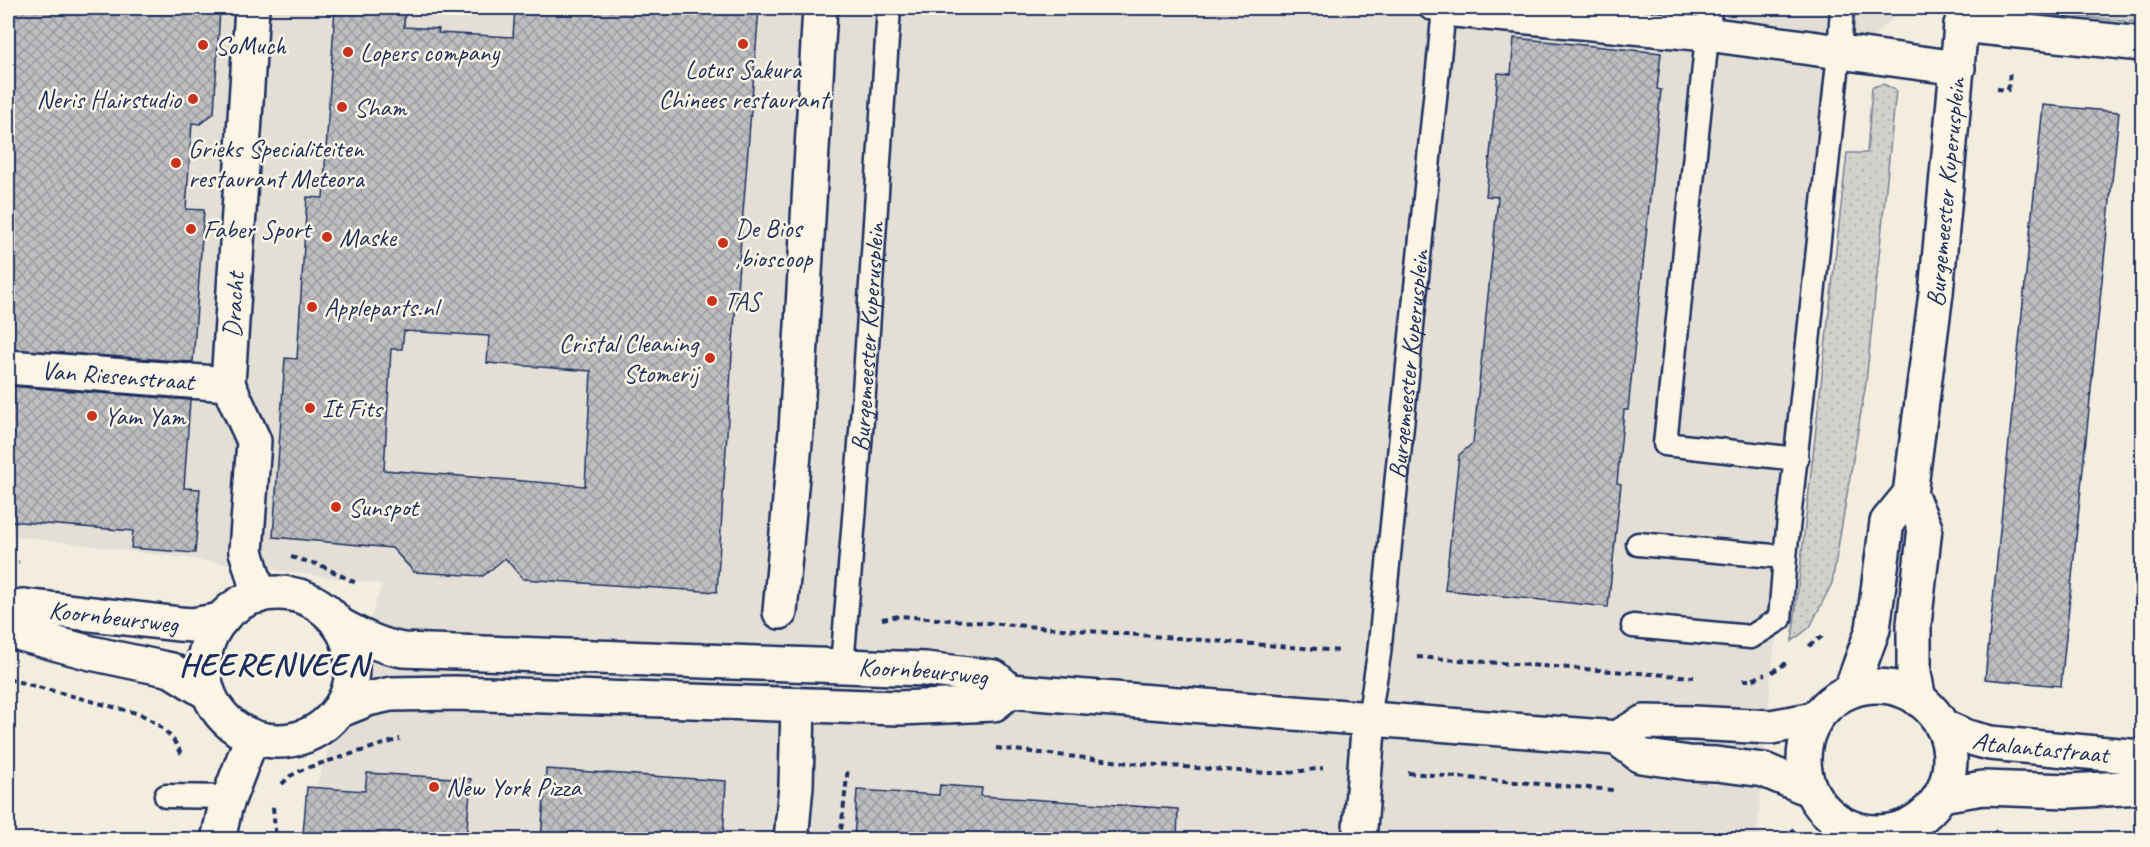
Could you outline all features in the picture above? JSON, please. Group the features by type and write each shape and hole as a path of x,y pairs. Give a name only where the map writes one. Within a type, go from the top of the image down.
{"main road":[{"name":"Dracht","path":"252,8 228,384 254,441 248,556 260,596"},
{"path":"780,612 796,431 820,8"},
{"name":"Burgemeester Kuperusplein","path":"1437,8 1709,21 1782,43 1958,68 1936,293 1910,494"},
{"path":"1958,68 1963,13 2142,44"},
{"name":"Van Riesenstraat","path":"8,368 228,384"},
{"path":"1851,690 1873,629 1887,522 1910,494 1925,528 1914,624 1914,673 1919,700"},
{"path":"274,593 303,598 316,604 338,624 348,645 352,668 350,683 338,711 320,729 299,738 275,741 252,737 240,731 221,715 213,705 208,693 204,667 205,654 214,630 221,620 239,604 260,596 274,593"},
{"name":"Koornbeursweg","path":"8,613 22,606 179,624 221,620"},
{"name":"Koornbeursweg","path":"8,624 17,633 92,653 171,670 208,693"},
{"name":"Koornbeursweg","path":"338,624 369,641 386,647 417,652 925,669 994,677 1010,691 994,704 910,708 415,693 391,694 368,699 338,711"},
{"path":"1886,686 1910,693 1919,700 1936,716 1950,749 1949,773 1941,795 1915,822 1879,836 1843,825 1823,810 1809,789 1803,765 1803,753 1805,741 1815,719 1831,702 1851,690 1886,686"},
{"path":"1010,691 1617,738 1641,756 1764,770 1809,789"},
{"path":"791,840 796,786 798,705"},
{"path":"1359,840 1369,719"},
{"path":"1617,738 1644,722 1770,727 1815,719"},
{"name":"Atalantastraat","path":"1942,726 1967,737 1990,743 2074,750 2142,759"},
{"path":"218,840 229,797 252,737"},
{"name":"Atalantastraat","path":"1941,795 1983,788 2069,791 2142,787"}],"lane":[{"name":"Burgemeester Kuperusplein","path":"842,666 863,407 889,8"},
{"name":"Burgemeester Kuperusplein","path":"1369,719 1379,654 1437,8"},
{"path":"1633,626 1752,637 1780,619 1842,8"},
{"path":"1709,21 1665,444 1797,459"},
{"path":"1638,544 1785,557"},
{"path":"166,796 229,797"}],"path":[{"path":"248,556 293,557 320,565 358,584"},
{"path":"8,679 123,710"},
{"path":"277,792 290,776 306,768 404,737"},
{"path":"840,840 848,767"},
{"path":"274,801 276,840"}],"shaded area":[{"path":"8,8 1903,8 1847,62 1772,669 1757,831 1764,839 299,839 382,584 8,535"},
{"path":"2043,8 2142,8 2142,23 2043,13"},
{"path":"1883,84 1896,90 1866,383 1832,583 1810,627 1792,641 1847,153 1867,153 1872,87"}],"building":[{"path":"8,8 220,8 214,113 200,124 192,123 186,209 204,210 193,362 8,349"},
{"path":"335,8 405,8 404,27 439,29 438,33 513,37 515,8 759,8 732,354 717,592 523,579 505,558 483,576 414,572 392,548 273,537 285,358 297,359 307,197 323,198","holes":["404,331 489,336 487,363 591,371 585,486 384,470 391,349 402,349"]},
{"path":"1514,38 1661,53 1657,89 1661,90 1628,410 1624,410 1617,483 1621,484 1608,607 1445,590 1459,455 1473,443 1498,197 1486,196 1498,73 1511,74"},
{"path":"2043,105 2119,112 2061,686 1985,679"},
{"path":"8,386 190,400 184,488 200,489 195,553 131,548 133,531 8,521"},
{"path":"546,769 726,781 723,840 541,840"},
{"path":"367,773 471,779 466,840 382,840 303,834 307,787 365,791"},
{"path":"940,785 982,788 981,796 1178,809 1177,840 854,840 857,790 939,795"}],"place":[{"name":"Lotus Sakura Chinees restaurant","path":"743,44"},
{"name":"SoMuch","path":"203,45"},
{"name":"Lopers company","path":"348,52"},
{"name":"Neris Hairstudio","path":"193,99"},
{"name":"Sham","path":"342,107"},
{"name":"Grieks Specialiteiten restaurant Meteora","path":"176,163"},
{"name":"Faber Sport","path":"191,229"},
{"name":"Maske","path":"327,237"},
{"name":"De Bios ,bioscoop","path":"723,243"},
{"name":"TAS","path":"712,301"},
{"name":"Appleparts.nl","path":"312,307"},
{"name":"Cristal Cleaning Stomerij","path":"710,358"},
{"name":"It Fits","path":"310,408"},
{"name":"Yam Yam","path":"92,416"},
{"name":"Sunspot","path":"336,507"},
{"name":"New York Pizza","path":"434,787"}],"district":[{"name":"HEERENVEEN","path":"274,664"}]}
